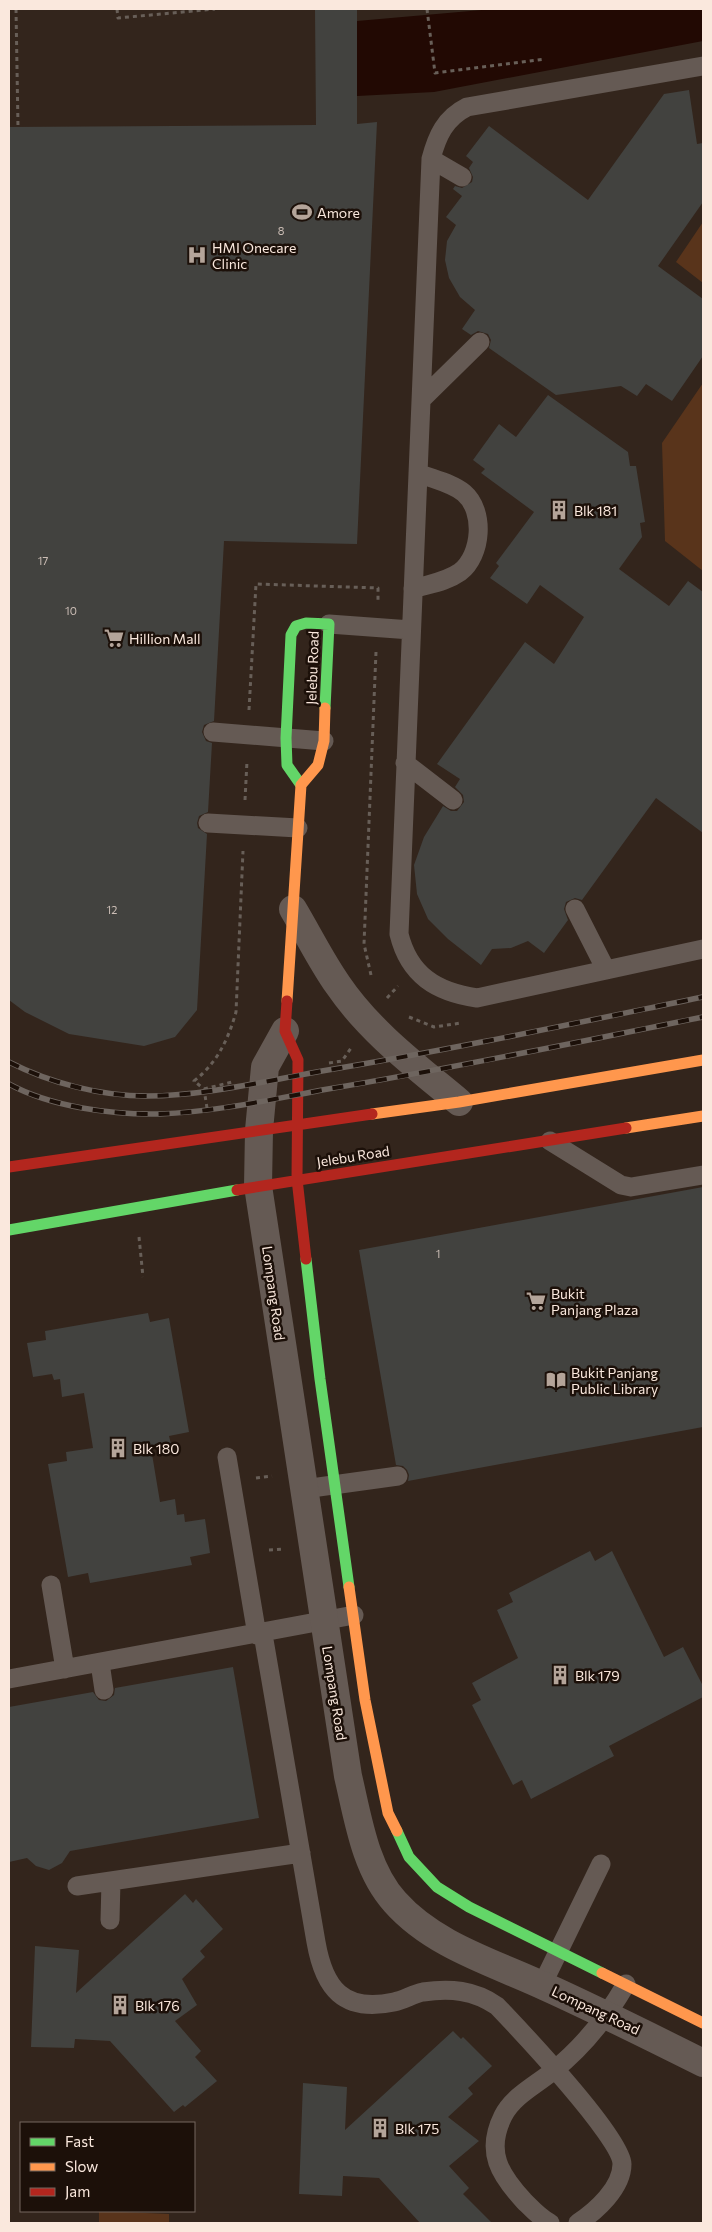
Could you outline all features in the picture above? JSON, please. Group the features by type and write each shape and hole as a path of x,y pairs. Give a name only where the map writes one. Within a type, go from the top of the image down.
{"street":[{"name":"Jelebu Road","path":"306,623 329,624 324,741 318,766 301,785 287,765 286,738 291,636 296,626 306,623"},
{"path":"296,1125 298,1060 285,1031 301,785"},
{"path":"293,909 338,986 370,1024 384,1040 459,1102"},
{"name":"Lompang Road","path":"285,1031 265,1067 259,1130 258,1186 348,1776 362,1834 375,1871 394,1902 417,1923 445,1941 608,2015 703,2063"},
{"path":"9,1167 459,1102 703,1060"},
{"name":"Jelebu Road","path":"9,1230 296,1179 703,1116"},
{"name":"Lompang Road","path":"296,1125 296,1179 335,1484 365,1700 388,1812 409,1857 437,1887 469,1907 703,2023"}],"lane":[{"path":"703,66 467,107 450,118 442,129 431,159 399,934 403,952 413,968 426,980 458,995 477,998 703,949"},
{"path":"431,159 462,177"},
{"path":"421,400 480,342"},
{"path":"413,588 444,580 461,571 473,555 479,530 474,506 464,493 418,473"},
{"path":"329,624 411,630"},
{"path":"213,732 324,741"},
{"path":"405,764 453,800"},
{"path":"208,823 298,828"},
{"path":"575,910 606,970"},
{"path":"550,1141 621,1185 631,1186 703,1175"},
{"path":"227,1457 301,1853 320,1966 331,1987 345,1997 375,2005 398,2002 431,1991 460,1990 478,1995 497,2006 554,2070 613,2140 619,2150 622,2163 620,2176 615,2188 586,2218 578,2223"},
{"path":"304,1490 398,1476"},
{"path":"51,1585 64,1669"},
{"path":"9,1680 354,1615"},
{"path":"100,1663 104,1690"},
{"path":"76,1886 301,1853"},
{"path":"542,1985 601,1864"},
{"path":"110,1920 112,1881"},
{"path":"550,2223 538,2215 507,2182 498,2166 495,2151 497,2134 503,2116 514,2100 554,2070 608,2015 626,1984"}],"path":[{"path":"16,9 18,127"},
{"path":"117,9 118,18 215,9"},
{"path":"427,9 435,73 545,59"},
{"path":"327,585 378,588 364,944 369,972 373,979"},
{"path":"381,994 385,1001 394,991"},
{"path":"194,1081 204,1089"},
{"path":"140,1245 143,1277"},
{"path":"269,1550 286,1548"}],"shaded area":[{"path":"493,9 703,9 703,41 434,92 357,96 357,21"},
{"path":"703,222 703,283 676,262"},
{"path":"703,383 703,571 665,541 662,443"},
{"path":"99,2212 169,2214 169,2223 99,2223"}],"building":[{"name":"Hillion Mall","path":"315,9 357,9 357,124 377,122 357,544 224,541 214,721 204,725 202,732 206,741 212,743 208,812 199,816 197,823 198,828 207,834 197,1010 175,1037 144,1046 69,1034 25,1012 9,1000 9,127 316,125"},
{"path":"689,90 697,144 703,143 703,202 658,266 703,299 703,356 672,401 646,384 637,396 621,386 556,395 489,348 491,340 488,334 478,331 471,335 462,329 475,310 460,297 449,278 445,260 447,241 456,225 446,217 462,196 453,189 455,186 462,188 472,182 473,177 469,168 473,162 466,156 489,126 588,200 664,94"},
{"path":"548,395 628,452 630,466 636,466 645,522 640,523 642,537 619,569 669,606 688,581 703,592 703,833 656,798 582,900 575,898 566,902 564,909 568,920 544,953 528,941 511,948 492,949 481,965 448,939 428,919 417,894 414,865 424,837 443,806 451,811 457,811 464,802 463,795 455,787 460,779 437,764 525,642 554,664 584,617 540,585 527,604 490,578 499,566 496,563 534,512 481,473 485,469 473,460 499,424 516,437"},
{"name":"Bukit Panjang Plaza","path":"703,1187 703,1427 408,1481 409,1475 407,1470 403,1466 396,1465 359,1250"},
{"name":"Blk 180","path":"148,1313 150,1322 169,1318 189,1432 169,1436 171,1444 151,1448 160,1502 175,1499 177,1515 184,1514 185,1522 205,1519 210,1553 190,1557 192,1565 90,1583 88,1573 68,1577 48,1464 67,1461 66,1452 93,1448 84,1393 62,1397 60,1379 54,1380 52,1374 33,1377 27,1343 46,1340 45,1331"},
{"name":"Blk 179","path":"590,1551 595,1561 612,1551 664,1657 683,1647 703,1686 703,1697 609,1746 614,1756 531,1799 522,1780 513,1785 472,1705 481,1700 472,1683 518,1658 497,1610 513,1602 509,1593"},
{"path":"233,1667 259,1818 70,1851 62,1863 49,1870 36,1866 27,1858 9,1862 9,1707 93,1692 99,1700 106,1701 114,1695 115,1688"},
{"name":"Blk 176","path":"185,1894 193,1903 196,1899 223,1929 200,1951 205,1957 182,1979 197,2005 175,2021 201,2051 195,2057 217,2081 185,2107 183,2105 174,2112 110,2041 75,2039 74,2048 31,2047 35,1946 79,1950 76,1993"},
{"name":"Blk 175","path":"453,2031 461,2039 463,2037 492,2066 468,2088 473,2094 448,2117 479,2141 449,2166 469,2188 463,2194 492,2223 420,2223 379,2178 343,2176 342,2196 299,2194 303,2083 347,2087 345,2130"}],"railway":[{"path":"9,1062 58,1082 93,1091 147,1096 190,1094 418,1054 703,997"},
{"path":"9,1084 44,1099 102,1111 141,1114 202,1111 422,1072 703,1017"}],"traffic: fast":[{"path":"301,785 287,765 286,738 291,635 296,626 306,623 329,624 325,708"},
{"path":"9,1230 237,1190"},
{"path":"306,1259 320,1379 349,1587"},
{"path":"397,1831 409,1857 437,1887 469,1907 602,1973"}],"traffic: slow":[{"path":"287,1001 301,785 318,765 324,741 325,708"},
{"path":"372,1114 459,1102 703,1060"},
{"path":"626,1128 703,1116"},
{"path":"349,1587 365,1700 388,1813 397,1831"},
{"path":"602,1973 703,2023"}],"traffic: jam":[{"path":"287,1001 285,1031 298,1060 297,1179 306,1259"},
{"path":"9,1167 372,1114"},
{"path":"237,1190 626,1128"}],"place":[{"name":"Amore","path":"302,212"},
{"name":"HMI Onecare Clinic","path":"197,255"},
{"name":"Blk 181","path":"559,510"},
{"name":"Hillion Mall","path":"114,638"},
{"name":"Bukit Panjang Plaza","path":"536,1301"},
{"name":"Bukit Panjang Public Library","path":"556,1380"},
{"name":"Blk 180","path":"118,1448"},
{"name":"Blk 179","path":"560,1675"},
{"name":"Blk 176","path":"120,2005"},
{"name":"Blk 175","path":"380,2128"}]}
